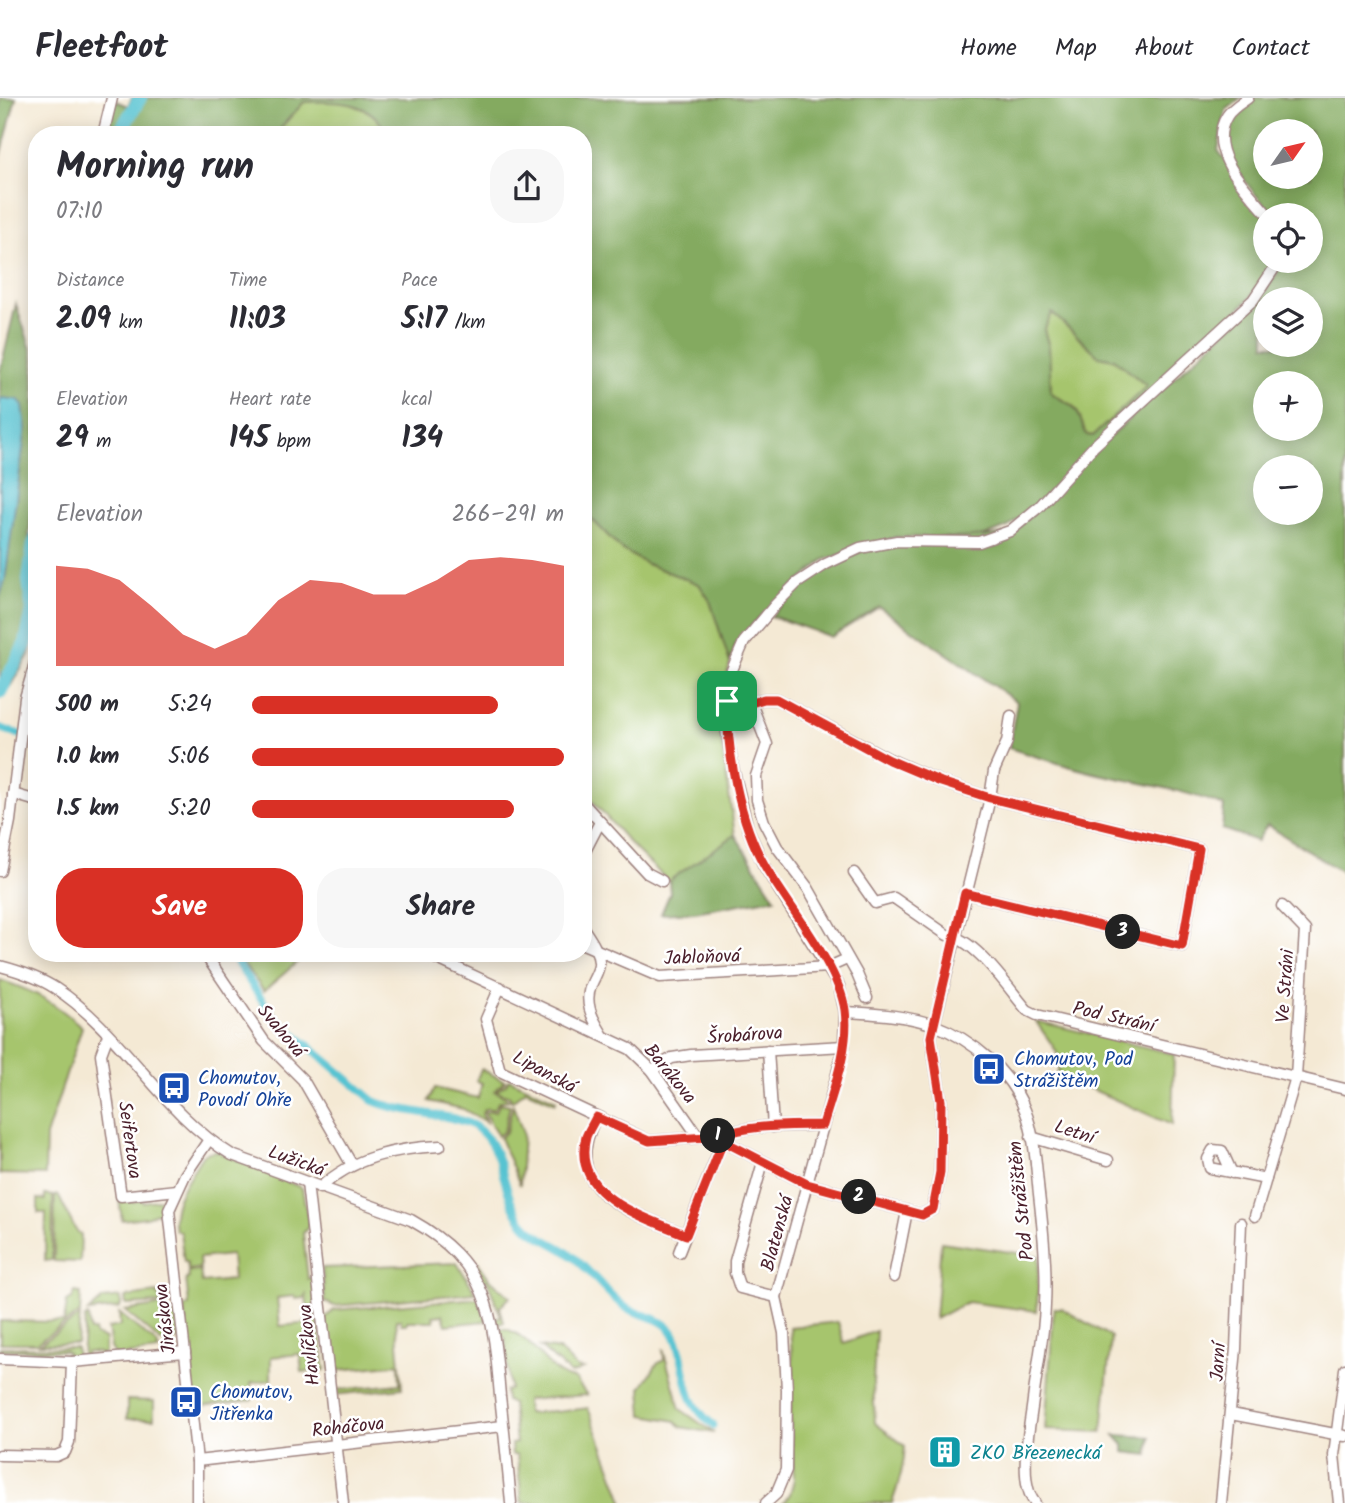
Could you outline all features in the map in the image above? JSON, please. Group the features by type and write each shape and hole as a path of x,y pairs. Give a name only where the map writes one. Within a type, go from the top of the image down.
{"street":[{"path":"104,126 112,98"},
{"path":"1248,98 1229,113 1222,127 1222,149 1233,173 1258,203"},
{"name":"Blatenská","path":"766,1503 776,1494 786,1470 787,1390 784,1333 776,1297 844,1046 845,1012 839,986 829,967 763,864 748,829 727,732 727,701 732,670 744,642 776,604 797,583 826,564 860,548 897,541 979,542 1010,531 1040,506 1094,446 1253,300 1271,273"},
{"path":"0,871 7,841 28,688"},
{"path":"727,701 751,703 776,699 889,760 941,782 990,798 1199,849 1182,946 965,893"},
{"path":"751,703 767,744 756,776 757,800 764,822 776,847 808,888 857,974 867,998"},
{"path":"721,1136 731,1145 807,1184 922,1215 933,1209 940,1172 941,1101 931,1037 990,798 994,771 1007,742 1011,716"},
{"path":"13,793 28,798"},
{"path":"592,813 647,873 662,881"},
{"path":"592,838 600,822"},
{"name":"Pod Strání","path":"854,873 875,903 894,898 947,935 955,936 971,946 1027,1010 1037,1015 1345,1089"},
{"name":"Ve Stráni","path":"1282,906 1305,930 1296,1077"},
{"path":"592,942 597,950 600,966 589,989 588,1004 591,1018 602,1034"},
{"name":"Jabloňová","path":"592,948 660,977 829,967"},
{"path":"829,967 847,959"},
{"name":"Svahová","path":"210,962 264,1041 303,1080 352,1165"},
{"name":"Barákova","path":"446,962 630,1049 652,1070 698,1136"},
{"path":"459,962 462,969"},
{"name":"Lužická","path":"0,966 26,974 55,988 108,1035 184,1119 208,1141 232,1155 411,1220 431,1231 455,1252 484,1295 494,1329 511,1503"},
{"name":"Lipanská","path":"500,988 486,1019 500,1071 649,1141 721,1136 731,1132 774,1127 823,1125"},
{"name":"Pod Strážištěm","path":"845,1012 903,1017 935,1026 973,1046 996,1066 1017,1092 1026,1111 1044,1242 1045,1305 1026,1464 1029,1496 1035,1503"},
{"name":"Seifertova","path":"108,1035 102,1054 121,1196 177,1190"},
{"name":"Šrobárova","path":"652,1070 672,1058 691,1055 844,1046"},
{"path":"768,1050 774,1127"},
{"path":"1255,1216 1296,1077"},
{"path":"596,1117 586,1137 584,1155 596,1187 609,1200 686,1235"},
{"path":"679,1252 720,1149 721,1136"},
{"name":"Letní","path":"1031,1137 1108,1160"},
{"name":"Jiráskova","path":"197,1503 197,1461 169,1210 177,1190 208,1141"},
{"path":"320,1188 352,1165 388,1152 440,1146"},
{"path":"763,1162 735,1261 735,1273 740,1288 776,1297"},
{"path":"1233,1173 1266,1179"},
{"name":"Havlíčkova","path":"307,1183 343,1503"},
{"path":"894,1277 907,1211"},
{"name":"Jarní","path":"1222,1503 1231,1414 1241,1223"},
{"path":"0,1359 72,1362 185,1352"},
{"path":"0,1455 56,1456 65,1452 69,1441 72,1362"},
{"path":"1339,1503 1334,1455 1341,1436 1345,1368"},
{"path":"1231,1414 1341,1436"},
{"name":"Roháčova","path":"197,1461 503,1426"}],"green space":[{"path":"0,98 16,98 0,160"},
{"path":"132,98 1242,98 1226,110 1218,150 1255,203 1253,273 1267,273 1257,287 1253,287 1250,298 1037,504 1008,527 979,538 896,537 824,560 760,617 736,643 730,663 710,601 699,584 647,564 621,549 592,519 592,126 382,126 363,108 341,103 304,102 282,126 109,126 113,100 128,106","holes":["1052,313 1099,356 1114,359 1147,386 1093,436 1087,435 1073,406 1051,392 1049,347 1044,330"]},
{"path":"1255,98 1345,98 1345,874 1267,825 1257,841 1222,829 1224,806 1209,800 1079,769 1009,748 1017,702 879,607 831,637 771,616 801,586 824,569 862,551 916,541 1012,534 1097,449 1253,306 1253,357 1323,357 1323,287 1267,287 1277,273 1323,273 1323,203 1263,203 1245,182 1229,154 1225,140 1226,127 1235,113"},
{"path":"342,101 375,116 382,126 282,126 304,102"},
{"path":"16,304 28,340 28,657 12,685 0,695 0,596 5,580 26,427 3,398 0,399 0,371"},
{"path":"1052,312 1099,356 1114,359 1147,386 1093,436 1087,435 1075,408 1051,392 1049,347 1044,330"},
{"path":"592,519 621,549 647,564 699,584 710,601 730,663 717,713 735,835 669,882 630,844 592,800"},
{"path":"735,835 775,898 695,912 661,914 670,893 669,882"},
{"path":"242,962 297,962 264,991"},
{"path":"0,980 44,998 82,1027 46,1136 45,1175 0,1174"},
{"path":"1036,1021 1174,1054 1172,1125 1060,1075 1058,1080 1055,1078 1059,1070 1058,1055"},
{"path":"481,1069 505,1081 494,1091 510,1100 499,1101 494,1109 484,1109 482,1114 486,1122 463,1109 429,1101 435,1088 478,1098 482,1083 476,1081"},
{"path":"509,1079 556,1100 555,1103 526,1090 512,1101 510,1096 496,1091"},
{"path":"500,1103 510,1105 504,1131 498,1136 484,1112 496,1111"},
{"path":"513,1105 523,1133 520,1185 500,1138 506,1132"},
{"path":"217,1151 302,1188 309,1226 303,1233 308,1279 313,1277 316,1307 307,1307 306,1295 304,1298 295,1299 295,1296 277,1298 280,1326 309,1323 308,1310 316,1309 325,1370 302,1372 300,1354 271,1357 271,1380 251,1383 252,1400 194,1407 184,1307 189,1305 186,1279 189,1278 188,1272 200,1271 202,1283 233,1280 231,1255 199,1258 200,1268 188,1270 187,1262 184,1262 180,1232 175,1230 174,1219 181,1191 202,1156"},
{"path":"45,1195 53,1196 52,1260 45,1261 46,1213 38,1213 38,1199 45,1200"},
{"path":"58,1195 75,1229 81,1235 80,1262 54,1261 55,1196"},
{"path":"163,1195 168,1198 165,1210 146,1217 122,1220 119,1199 127,1198 128,1202 137,1201 138,1197 143,1202 164,1199"},
{"path":"941,1242 1039,1256 1037,1311 967,1302 935,1319"},
{"path":"478,1262 489,1278 510,1297 500,1307 504,1322 497,1324 496,1318 501,1316 487,1280 480,1281 469,1263"},
{"path":"457,1263 476,1293 334,1306 325,1302 322,1268"},
{"path":"75,1292 81,1293 80,1313 37,1343 0,1343 0,1321 64,1322 67,1302"},
{"path":"157,1293 162,1303 126,1305 125,1297"},
{"path":"120,1297 119,1308 88,1312 103,1299"},
{"path":"478,1298 487,1321 446,1325 443,1315 433,1316 434,1321 407,1321 407,1324 396,1320 402,1388 332,1395 336,1390 400,1384 399,1365 396,1363 339,1370 339,1376 332,1377 325,1318 334,1310"},
{"path":"163,1305 176,1315 179,1340 161,1342 125,1311"},
{"path":"1054,1308 1061,1308 1111,1337 1102,1432 1045,1430"},
{"path":"119,1313 157,1344 159,1351 116,1356 111,1348 108,1328 120,1326"},
{"path":"80,1316 77,1344 40,1344"},
{"path":"88,1316 90,1331 105,1339 105,1352 98,1357 100,1353 87,1352 84,1358 82,1356 85,1318"},
{"path":"838,1322 844,1343 876,1331 873,1383 875,1423 905,1446 897,1489 892,1503 783,1503 790,1494 794,1479 790,1418 793,1371 790,1327"},
{"path":"501,1328 522,1337 556,1371 575,1379 587,1395 526,1400 527,1413 588,1408 624,1503 522,1503 517,1455 512,1455 511,1444 516,1443 512,1404 506,1401 505,1391 510,1389 505,1337 498,1334"},
{"path":"0,1347 76,1348 77,1355 74,1358 65,1358 68,1353 65,1351 0,1350"},
{"path":"540,1347 559,1350 577,1368 583,1369 571,1374"},
{"path":"663,1349 680,1409 714,1433 681,1427 676,1421 643,1415 641,1388 657,1364 664,1360"},
{"path":"127,1400 154,1401 154,1419 127,1419"},
{"path":"1115,1435 1151,1437 1148,1455 1124,1452 1124,1445"}],"water":[{"path":"0,399 19,400 23,406 26,427 5,580 0,596"}],"waterway":[{"path":"123,126 140,98"},
{"path":"0,692 26,643 28,634"},
{"path":"0,728 28,737"},
{"path":"236,962 273,1016 374,1101 399,1109 456,1119 477,1128 487,1137 499,1160 510,1199 528,1228 571,1255 625,1307 662,1322 672,1331 679,1345 693,1402 713,1425"}],"place":[{"name":"Chomutov, Pod Strážištěm","path":"989,1069"},
{"name":"Chomutov, Povodí Ohře","path":"174,1088"},
{"name":"Chomutov, Jitřenka","path":"186,1402"},
{"name":"ZKO Březenecká","path":"945,1452"}],"route":[{"path":"727,701 727,732 748,829 763,864 829,967 839,986 845,1012 844,1046 823,1125 774,1127 731,1132 721,1136 649,1141 596,1117 586,1137 584,1155 589,1173 596,1187 609,1200 686,1235 720,1149 721,1136 731,1145 807,1184 922,1215 933,1209 940,1172 941,1101 931,1037 965,893 1182,946 1199,849 990,798 941,782 889,760 776,699 751,703 727,701"}]}
